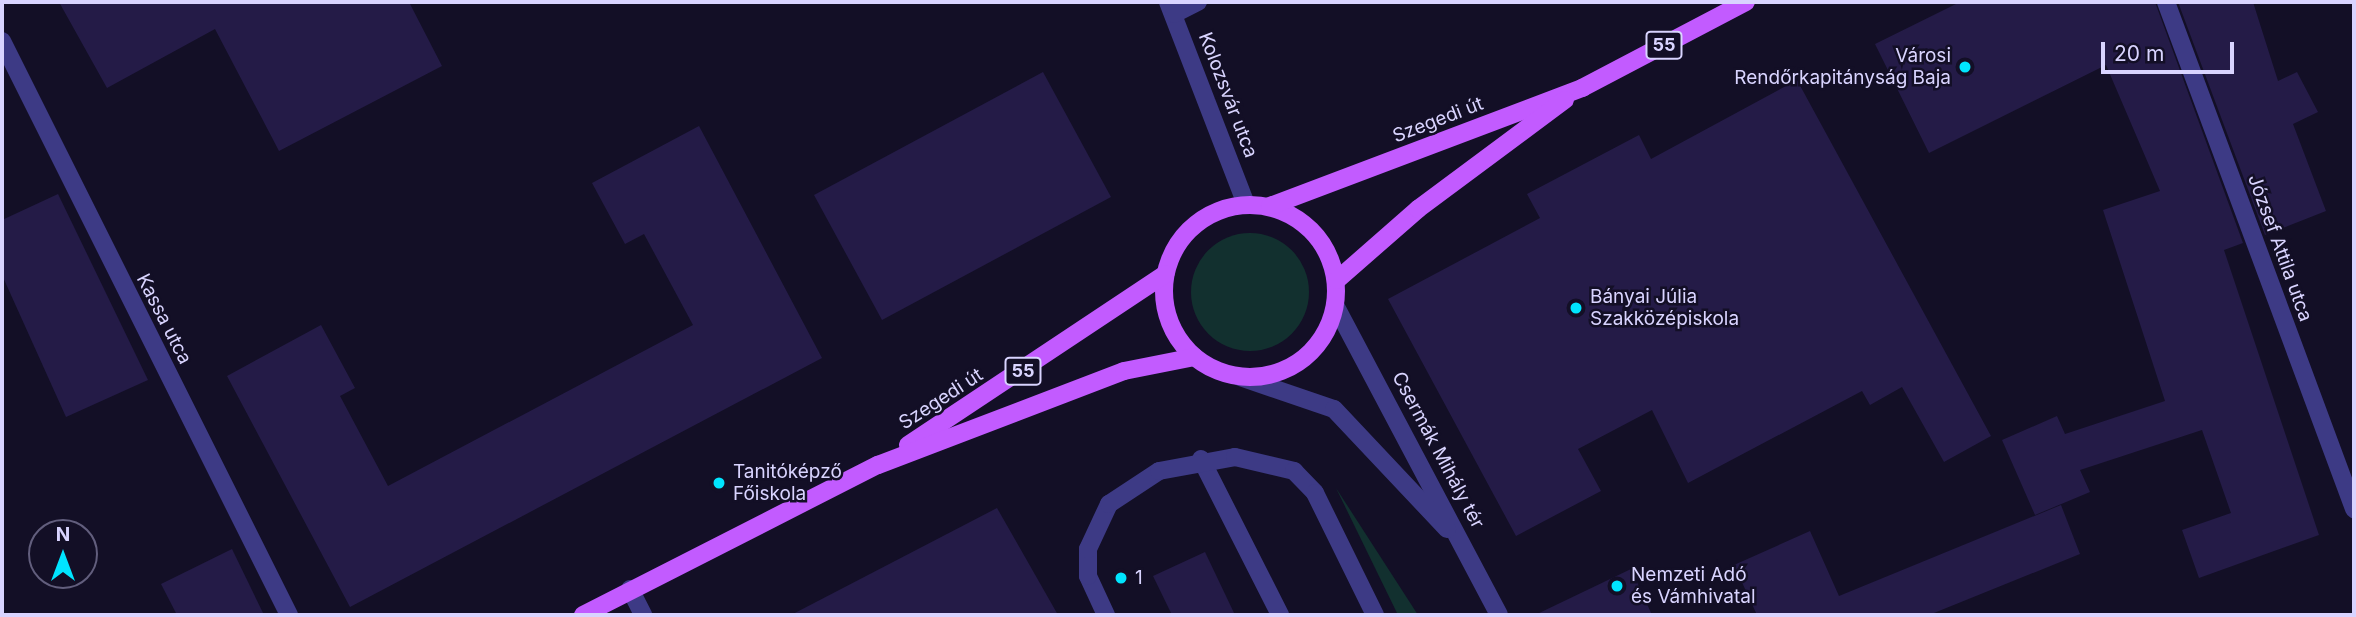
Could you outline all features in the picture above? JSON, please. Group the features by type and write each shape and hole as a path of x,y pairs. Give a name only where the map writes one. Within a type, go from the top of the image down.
{"main road":[{"name":"Szegedi út","path":"1270,205 1582,88 1746,2"},
{"name":"Szegedi út","path":"1337,279 1418,209 1582,88"},
{"name":"55","path":"1165,274 1175,247 1194,225 1247,204 1270,205 1307,224 1326,246 1337,279 1336,307 1316,348 1294,365 1240,377"},
{"name":"Szegedi út","path":"878,465 1165,274"},
{"path":"1165,274 1173,330 1195,357 1240,377"},
{"name":"Szegedi út","path":"583,615 878,465 1124,371 1195,357"}],"street":[{"path":"1171,8 1198,2"},
{"name":"József Attila utca","path":"2166,2 2354,509"},
{"name":"Kolozsvár utca","path":"1171,8 1247,204"},
{"name":"Kassa utca","path":"2,41 289,615"},
{"name":"Csermák Mihály tér","path":"1336,307 1499,615"},
{"path":"1240,377 1334,409 1397,470 1470,556"},
{"path":"1106,615 1088,576 1096,523 1127,488 1201,459 1265,459 1294,471 1315,494 1375,615"},
{"path":"1201,459 1280,615"},
{"path":"630,589 643,615"}],"green space":[{"path":"1250,233 1273,237 1292,250 1305,269 1309,292 1305,315 1292,334 1273,347 1250,351 1227,347 1208,334 1195,315 1191,292 1195,269 1208,250 1227,237"},
{"path":"1336,488 1418,615 1398,615"}],"building":[{"path":"59,2 409,2 442,66 279,151 215,29 107,88"},
{"path":"1960,2 2155,2 2243,243 2224,250 2319,535 2199,578 2182,530 2231,513 2202,430 2080,470 2090,492 2035,515 2002,440 2057,416 2065,434 2165,401 2103,210 2160,191 2106,65 1929,153 1875,44"},
{"path":"2178,2 2253,2 2278,81 2297,72 2318,112 2293,124 2326,211 2265,235"},
{"path":"1043,72 1111,197 882,320 814,195"},
{"name":"Bányai Júlia Szakközépiskola","path":"1797,80 1991,436 1944,462 1902,387 1870,405 1862,391 1688,483 1652,410 1578,449 1601,491 1516,536 1388,299 1540,218 1527,194 1639,135 1651,159"},
{"path":"699,126 822,358 350,607 227,376 321,325 355,388 340,396 388,486 693,325 644,234 625,244 592,183"},
{"path":"58,194 148,380 66,417 2,275 2,220"},
{"path":"2061,505 2080,554 1929,615 1757,615 1734,565 1810,531 1839,596"},
{"path":"997,508 1058,615 791,615"},
{"path":"232,549 264,615 177,615 161,584"},
{"path":"1205,552 1235,615 1172,615 1153,576"},
{"name":"Nemzeti Adó és Vámhivatal","path":"1631,569 1652,615 1535,615"}],"place":[{"name":"Városi Rendőrkapitányság Baja","path":"1965,67"},
{"name":"Bányai Júlia Szakközépiskola","path":"1576,308"},
{"name":"Tanitóképző Főiskola","path":"719,483"},
{"name":"1","path":"1121,578"},
{"name":"Nemzeti Adó és Vámhivatal","path":"1617,586"}]}
